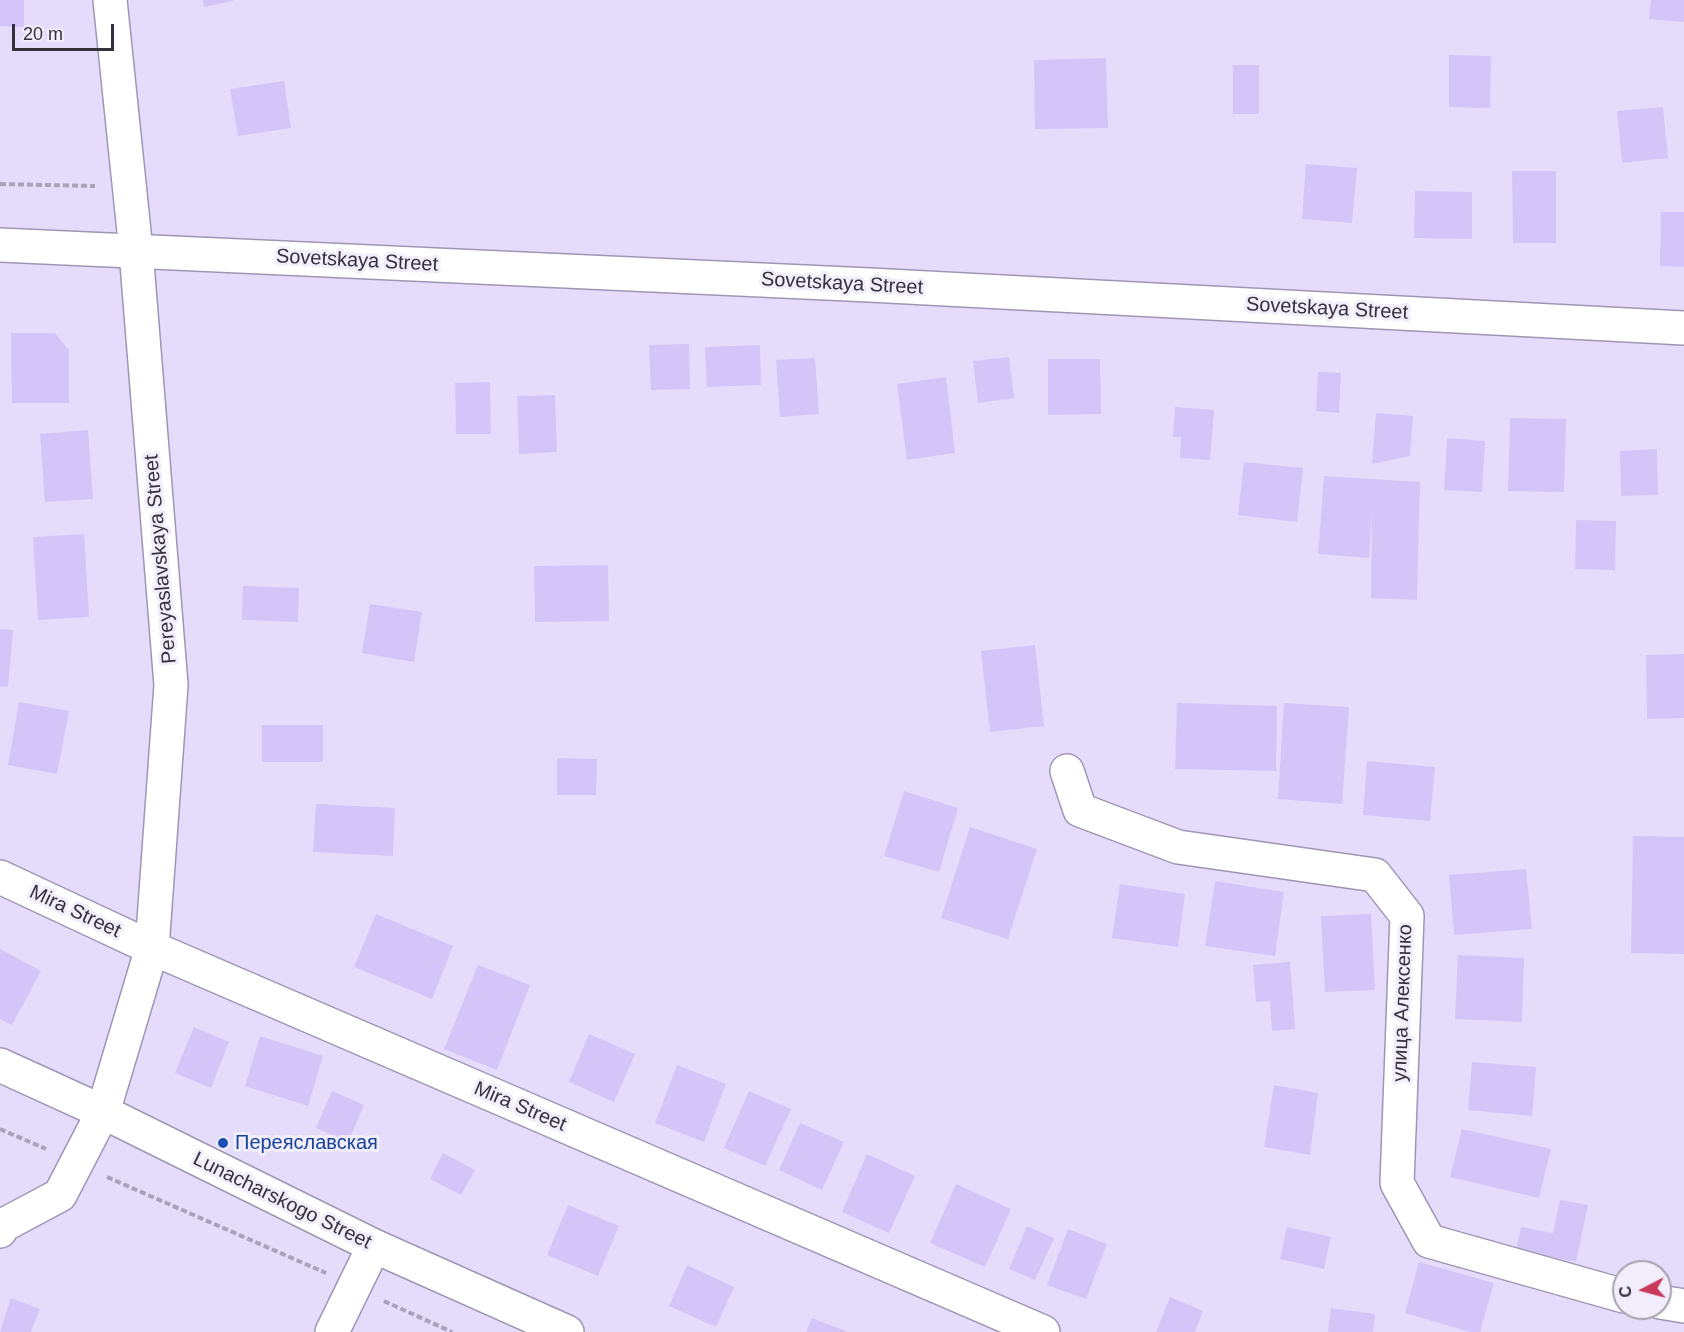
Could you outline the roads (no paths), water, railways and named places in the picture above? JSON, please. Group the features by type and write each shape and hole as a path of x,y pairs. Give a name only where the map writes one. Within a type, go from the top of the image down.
{"street":[{"name":"Pereyaslavskaya Street","path":"0,1231 2,1226 60,1195 103,1112 152,948 171,685 136,251 110,0"},
{"name":"Sovetskaya Street","path":"0,245 858,284 1684,328"},
{"name":"улица Алексенко","path":"1066,771 1080,810 1178,847 1375,875 1407,916 1398,1183 1429,1241 1612,1293"},
{"name":"Mira Street","path":"0,877 152,948 1043,1332"},
{"name":"Lunacharskogo Street","path":"0,1065 103,1112 374,1246 567,1332"},
{"path":"332,1332 374,1246"}],"place":[{"name":"Переяславская","path":"223,1143"}]}
